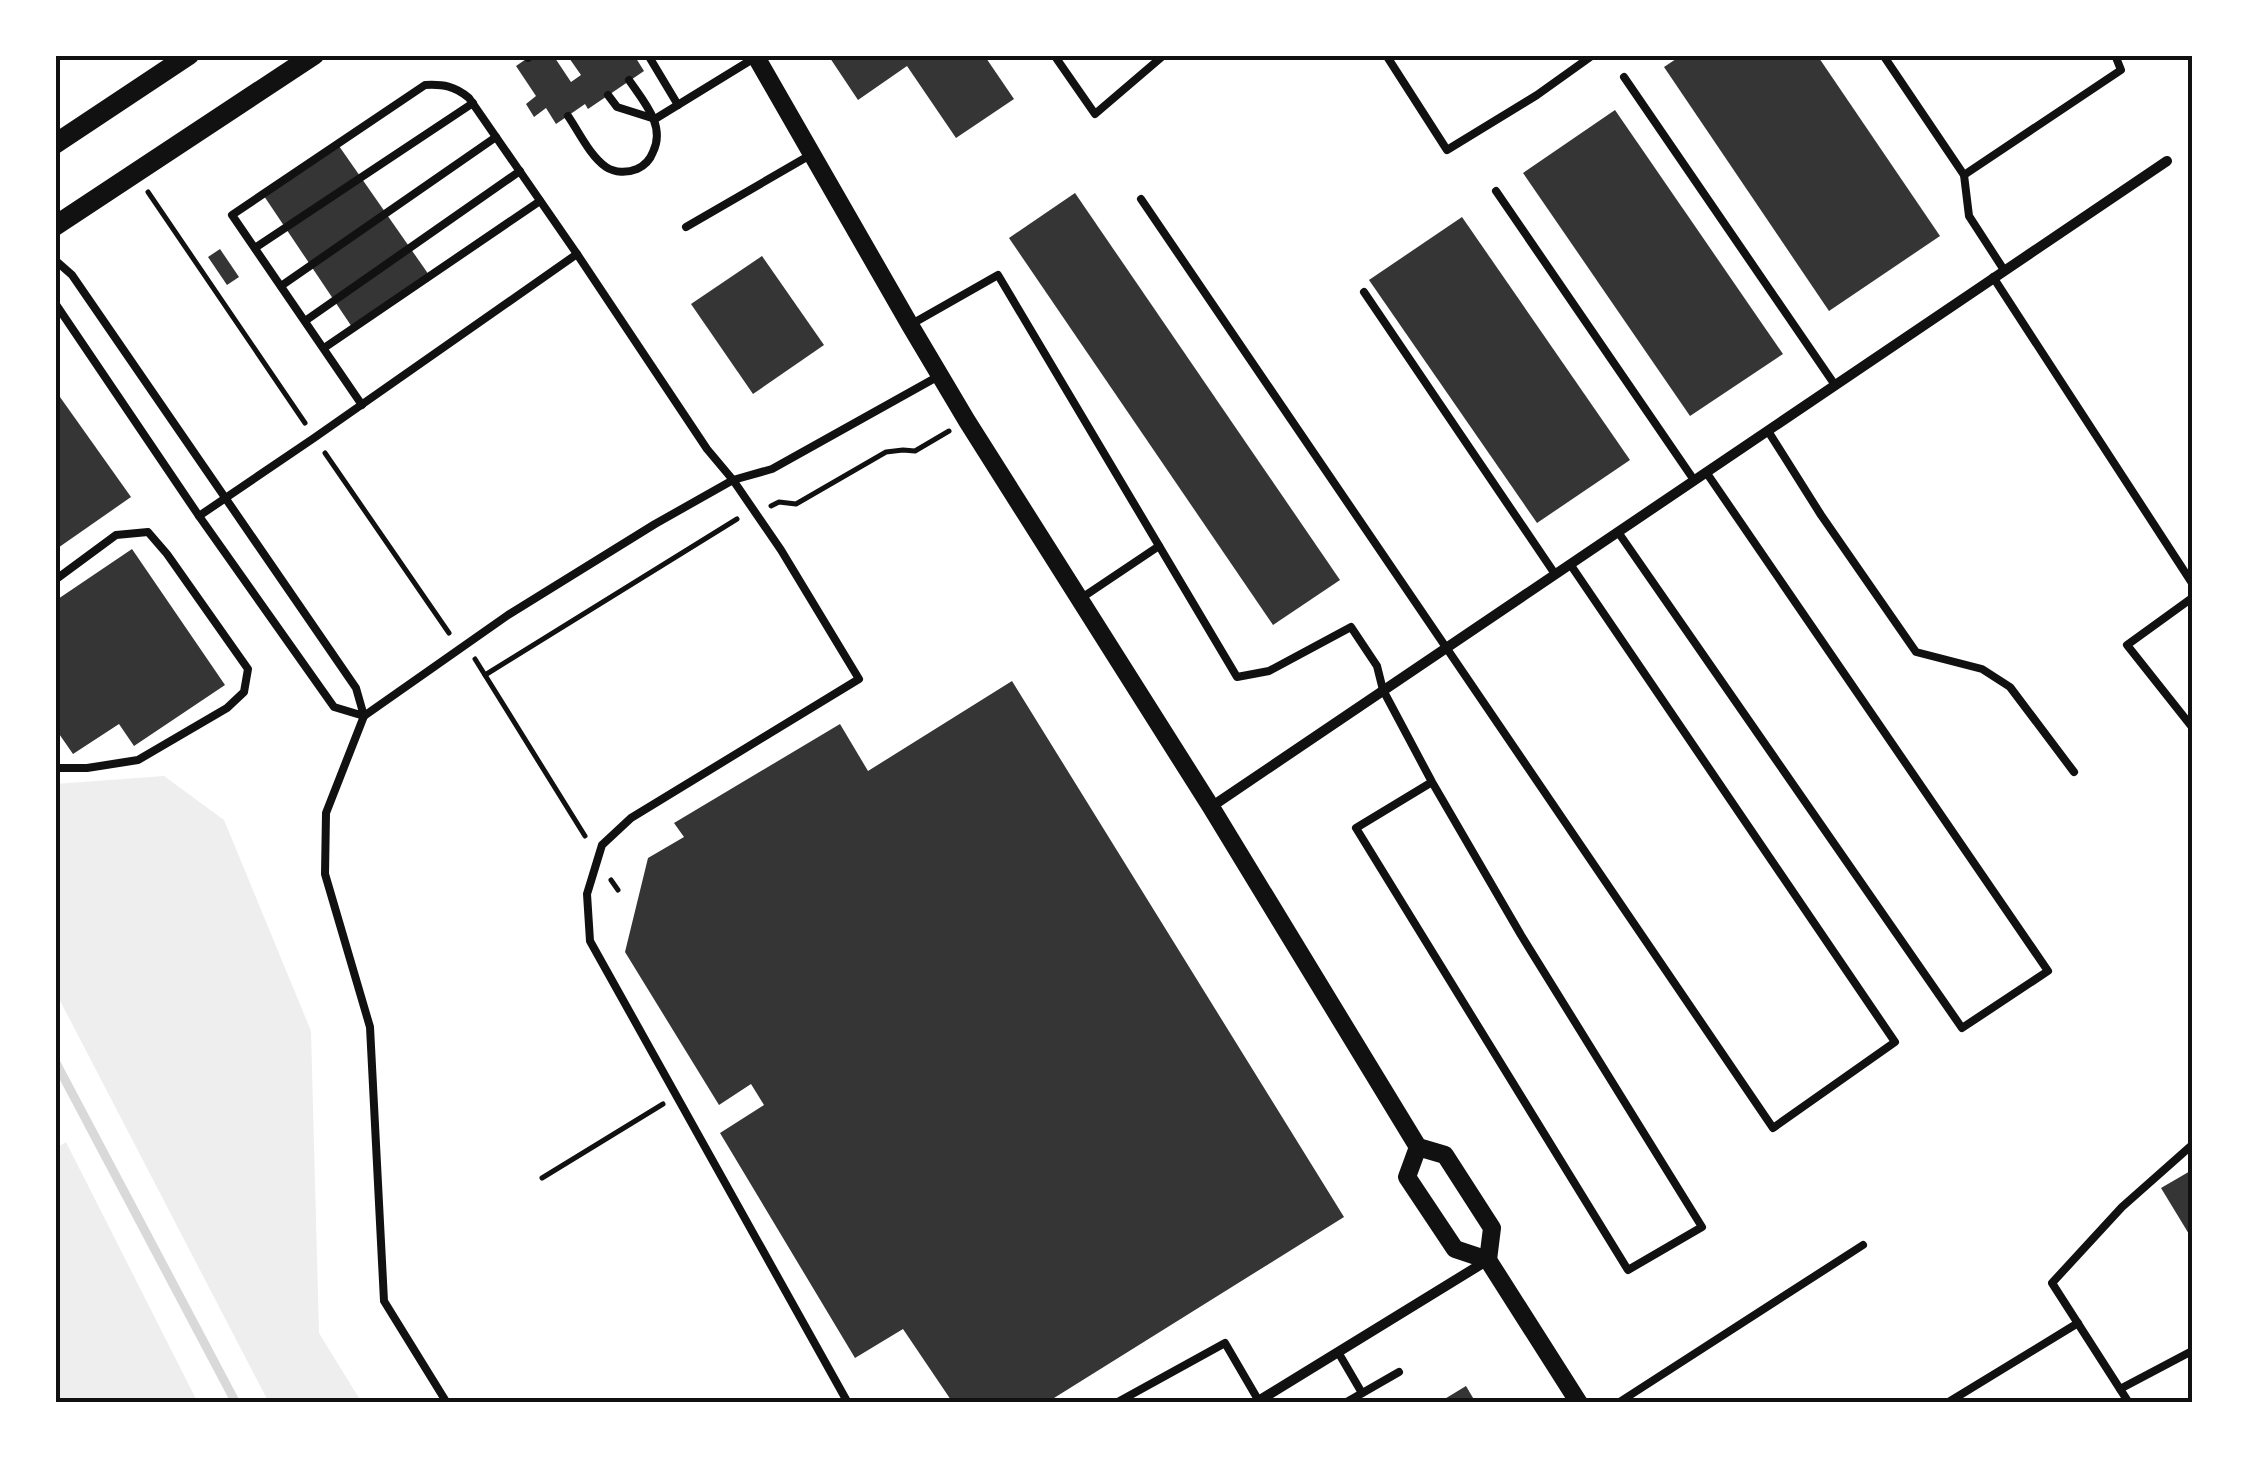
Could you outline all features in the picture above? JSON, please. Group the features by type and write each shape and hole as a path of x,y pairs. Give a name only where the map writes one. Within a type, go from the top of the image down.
{"main road":[{"path":"55,144 189,55"},
{"path":"55,226 314,55"}],"street":[{"path":"755,56 968,421 1211,807 1418,1147 1445,1154 1492,1228 1488,1260"},
{"path":"1211,807 2167,161"},
{"path":"1418,1147 1407,1177 1455,1249 1488,1260 1579,1403"},
{"path":"1258,1402 1488,1260"}],"lane":[{"path":"648,55 678,105"},
{"path":"1054,55 1095,114 1164,55"},
{"path":"1386,55 1447,150 1593,55"},
{"path":"1883,55 1964,175 1969,216 2004,270"},
{"path":"1964,175 2121,70 2115,55"},
{"path":"608,95 617,107 655,119 755,56"},
{"path":"1624,77 1835,385"},
{"path":"568,116 598,160 610,170 638,169 649,162 658,142 655,119 630,80"},
{"path":"362,404 232,215 424,84 444,84 459,89 473,103 707,449 756,512 859,679 631,818 602,845 587,894 590,941 848,1403"},
{"path":"255,248 473,103"},
{"path":"281,286 496,136"},
{"path":"686,228 812,154"},
{"path":"305,320 520,171"},
{"path":"1496,191 1694,480"},
{"path":"1141,199 1773,1128 1895,1042 1570,564"},
{"path":"324,348 540,201"},
{"path":"199,516 577,254"},
{"path":"55,260 72,275 356,688 364,716"},
{"path":"910,325 998,275 1237,677 1269,671 1351,627 1377,666 1383,690 1432,782 1521,935 1702,1228 1628,1270 1356,828 1432,782"},
{"path":"1993,277 2192,583"},
{"path":"1364,292 1555,574"},
{"path":"55,304 334,707 364,716"},
{"path":"447,1403 384,1301 370,1027 325,874 326,813 364,716 578,570 733,480 772,469 941,374"},
{"path":"1768,431 1916,652 1982,670 2010,687 2074,772"},
{"path":"1618,532 1962,1028 2048,971 1706,472"},
{"path":"55,580 116,535 148,532 248,669 244,692 226,708 138,760 87,768 55,768"},
{"path":"1080,599 1159,546"},
{"path":"2192,598 2127,645 2192,727"},
{"path":"2130,1403 2052,1283 2122,1208 2192,1145"},
{"path":"1618,1403 1863,1245"},
{"path":"1946,1403 2078,1323"},
{"path":"1116,1403 1225,1343 1258,1402"},
{"path":"2120,1389 2192,1351"},
{"path":"1338,1352 1362,1393"},
{"path":"1345,1403 1399,1372"}],"path":[{"path":"138,172 174,232 448,632 475,659 618,890"},
{"path":"484,675 737,519 779,502 796,504 886,452 915,451 968,421"},
{"path":"542,1178 677,1096"}],"shaded area":[{"path":"164,776 224,820 311,1031 319,1333 362,1403 269,1403 55,991 55,784"},
{"path":"66,1142 198,1403 55,1403 55,1149"}],"building":[{"path":"532,55 553,55 571,82 581,75 567,55 634,55 644,71 588,109 585,104 556,124 546,108 534,117 526,104 536,96 516,66"},
{"path":"828,55 984,55 1014,99 956,138 907,66 858,100"},
{"path":"1682,55 1817,55 1940,236 1829,311 1664,67"},
{"path":"1615,110 1783,354 1690,416 1523,173"},
{"path":"339,146 429,275 352,327 264,196"},
{"path":"1075,193 1340,580 1273,625 1009,238"},
{"path":"1462,217 1630,460 1537,523 1369,280"},
{"path":"220,249 239,277 227,285 208,257"},
{"path":"762,256 824,345 753,394 691,304"},
{"path":"55,390 131,497 55,550"},
{"path":"132,549 225,685 134,746 119,724 73,754 55,728 55,601"},
{"path":"1012,681 1344,1217 1046,1403 953,1403 903,1329 855,1358 720,1133 764,1105 751,1084 719,1105 625,952 648,858 684,837 674,823 840,724 868,771"},
{"path":"2192,1170 2192,1239 2161,1188"},
{"path":"1466,1386 1476,1403 1438,1403"}],"waterway":[{"path":"55,1061 236,1403"}]}
